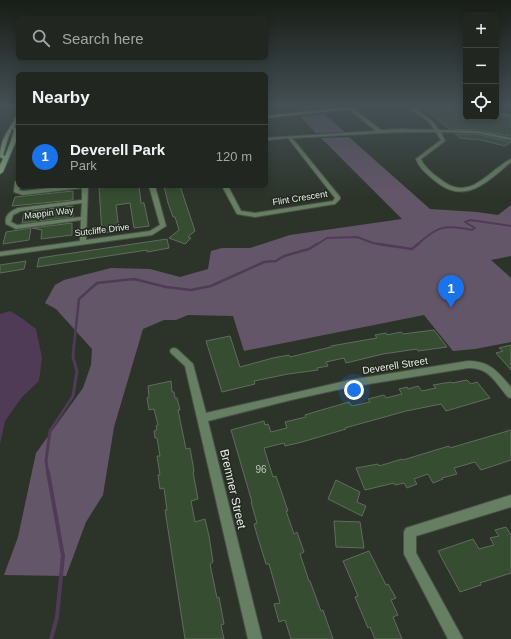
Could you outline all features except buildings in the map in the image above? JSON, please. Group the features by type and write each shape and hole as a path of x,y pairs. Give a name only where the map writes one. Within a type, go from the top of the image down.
{"main road":[{"path":"4,158 1,155 2,141 16,140"},
{"path":"0,172 4,158 9,154 16,140"}],"street":[{"name":"Flint Crescent","path":"226,188 239,213 255,215 334,202 338,198 289,137"},
{"path":"268,139 294,137"},
{"path":"441,137 443,140 418,159 420,164 428,172 450,188 462,191 473,189 511,160"},
{"path":"500,137 511,139"},
{"path":"17,188 16,191 23,193 67,188"},
{"path":"83,242 84,188"},
{"name":"Sutcliffe Drive","path":"0,254 152,233 164,226 153,188"},
{"name":"Mappin Way","path":"84,218 16,227 8,223 9,215 20,209 85,201"},
{"name":"Bremner Street","path":"174,351 189,364 255,639"},
{"name":"Deverell Street","path":"202,418 286,397 396,374 468,365 483,366 496,376 511,394"},
{"path":"456,639 410,554 410,532 511,500"}],"shaded area":[{"path":"349,137 430,209 498,215 511,205 511,256 491,260 511,278 511,342 475,349 453,351 424,315 244,351 233,316 188,315 176,320 164,320 143,329 114,427 103,495 86,522 66,576 4,575 18,537 36,453 83,388 91,365 92,349 56,309 45,303 55,285 64,280 111,268 150,269 180,277 208,269 211,251 222,248 250,248 290,235 402,219 321,138"},
{"path":"10,311 36,329 42,358 39,381 22,397 5,421 0,444 0,314"}],"waterway":[{"path":"417,245 430,234 442,228 455,227 472,230 475,228 465,222 470,220 511,226"},
{"path":"316,245 327,238 357,237 373,243 385,245"},
{"path":"74,345 79,299 97,283 134,279 166,287 191,290 211,286 264,262 276,261 284,256 309,249 317,244"},
{"path":"378,244 412,249 418,244"},
{"path":"48,473 46,461 50,431 73,396 77,371 73,357 74,344"},
{"path":"48,472 63,556 57,617 51,639"}],"place":[{"name":"Deverell Park","path":"451,308"}]}
